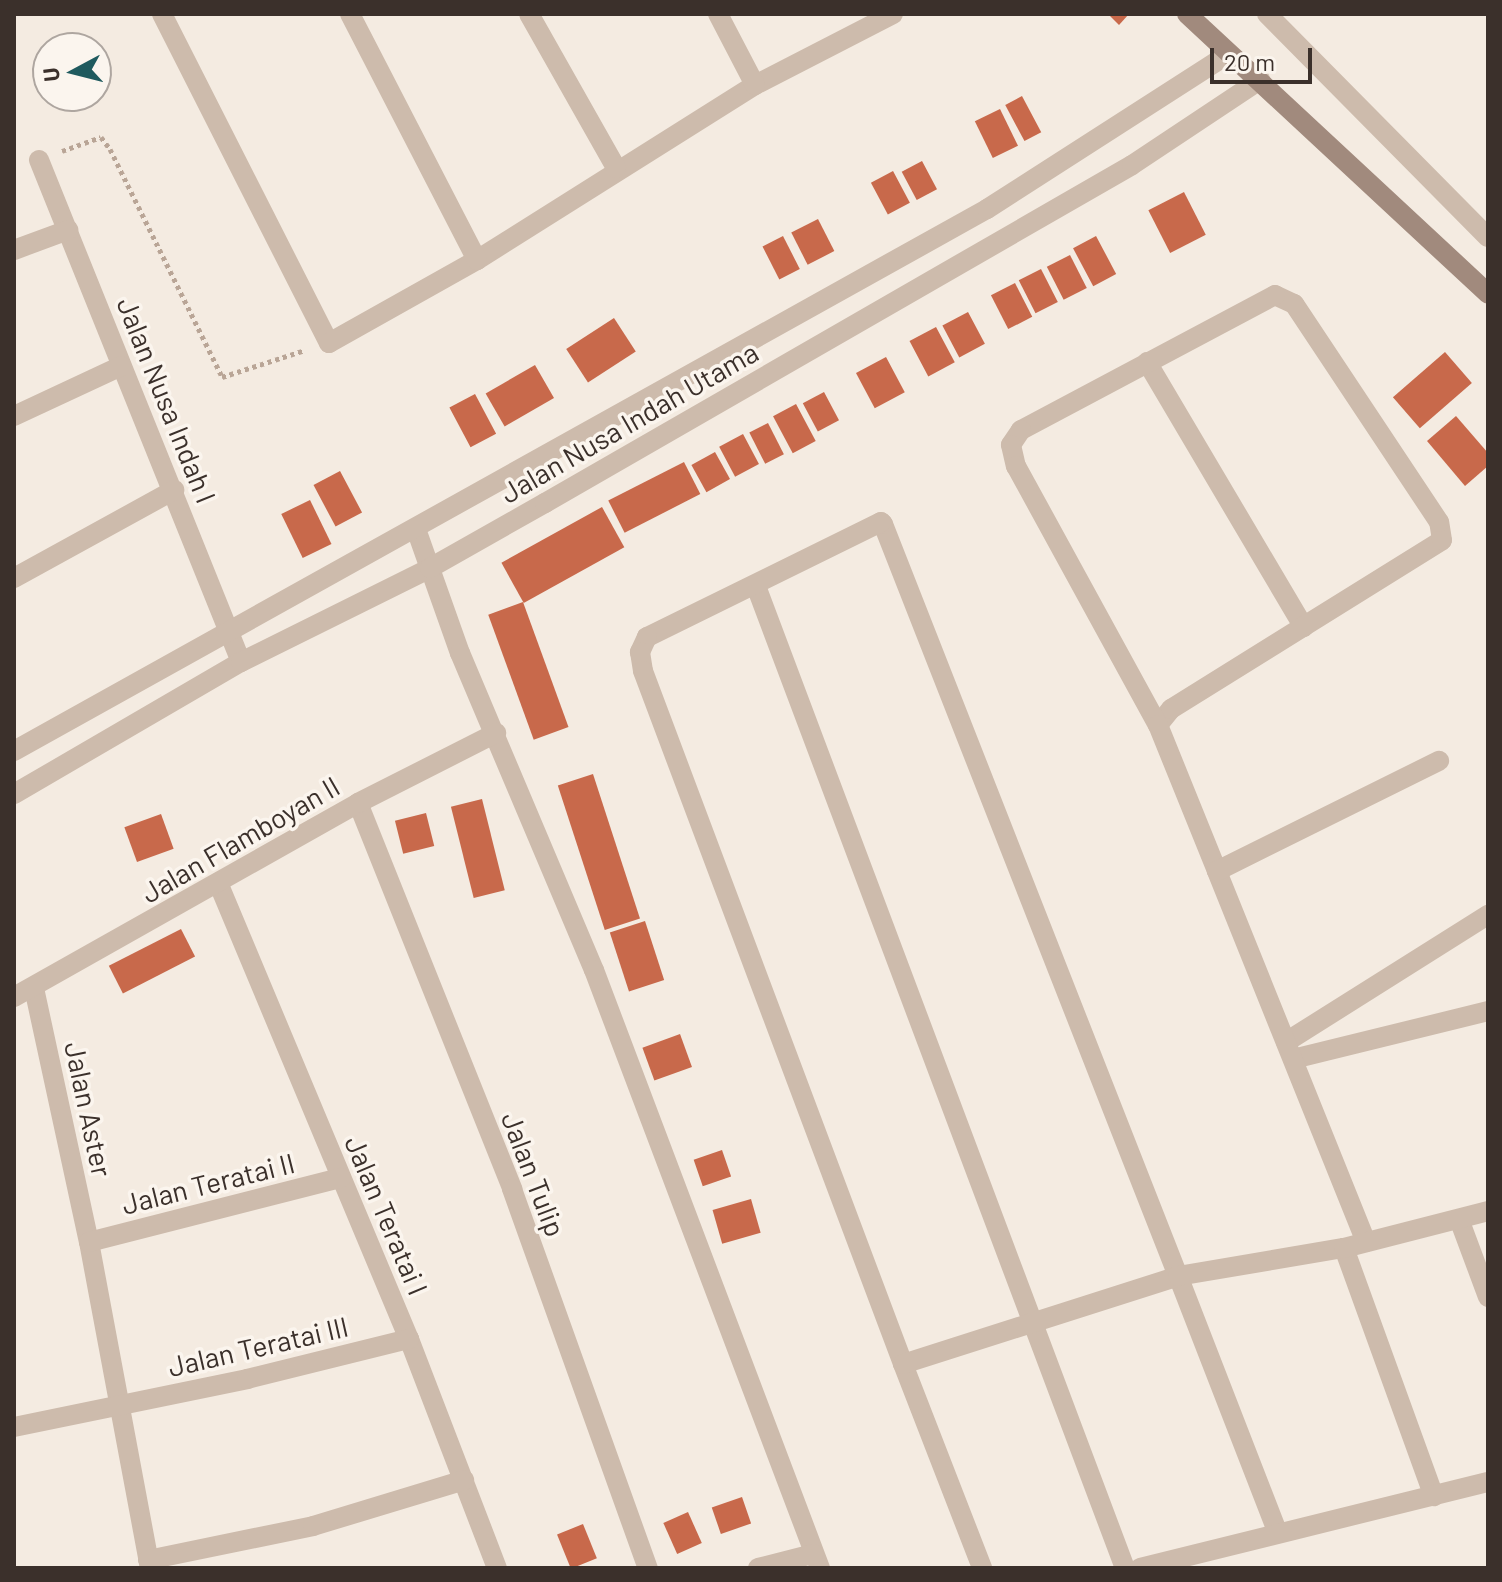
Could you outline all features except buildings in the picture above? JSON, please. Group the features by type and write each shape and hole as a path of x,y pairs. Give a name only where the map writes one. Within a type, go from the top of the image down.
{"street":[{"path":"162,14 329,343 477,260 616,168 755,85 893,14"},
{"path":"350,14 477,260"},
{"path":"529,14 616,168"},
{"path":"718,14 755,85"},
{"path":"1187,14 1488,294"},
{"path":"1267,14 1488,237"},
{"name":"Jalan Nusa Indah Utama","path":"14,751 987,209 1228,54"},
{"name":"Jalan Nusa Indah Utama","path":"14,794 241,662 430,568 1132,165 1260,80"},
{"name":"Jalan Nusa Indah I","path":"39,160 241,662"},
{"path":"14,250 68,230"},
{"path":"1158,725 1171,709 1442,540 1439,522 1294,304 1275,295 1021,430 1011,445 1016,466 1158,725 1366,1242"},
{"path":"1147,362 1304,627"},
{"path":"14,416 121,366"},
{"path":"14,578 174,490"},
{"path":"982,1568 641,662 647,637 756,586 878,520 883,524 1277,1531"},
{"path":"416,529 670,1166 816,1561 758,1568"},
{"path":"756,586 1125,1568"},
{"name":"Jalan Flamboyan II","path":"14,997 219,885 358,803 496,733"},
{"path":"1217,871 1439,761"},
{"name":"Jalan Tulip","path":"358,803 512,1189 648,1568"},
{"name":"Jalan Teratai I","path":"219,885 409,1339 497,1568"},
{"path":"1289,1051 1488,915"},
{"name":"Jalan Aster","path":"34,988 89,1242 149,1564"},
{"path":"1289,1051 1488,1011"},
{"name":"Jalan Teratai II","path":"89,1242 341,1178"},
{"path":"903,1364 1178,1276 1344,1248 1488,1211"},
{"path":"1459,1219 1488,1297"},
{"path":"1344,1248 1434,1496"},
{"name":"Jalan Teratai III","path":"14,1427 120,1407 409,1339"},
{"path":"149,1564 313,1526 464,1480"},
{"path":"1140,1568 1277,1531 1488,1482"}],"path":[{"path":"39,160 101,137 222,377 329,343"}]}
